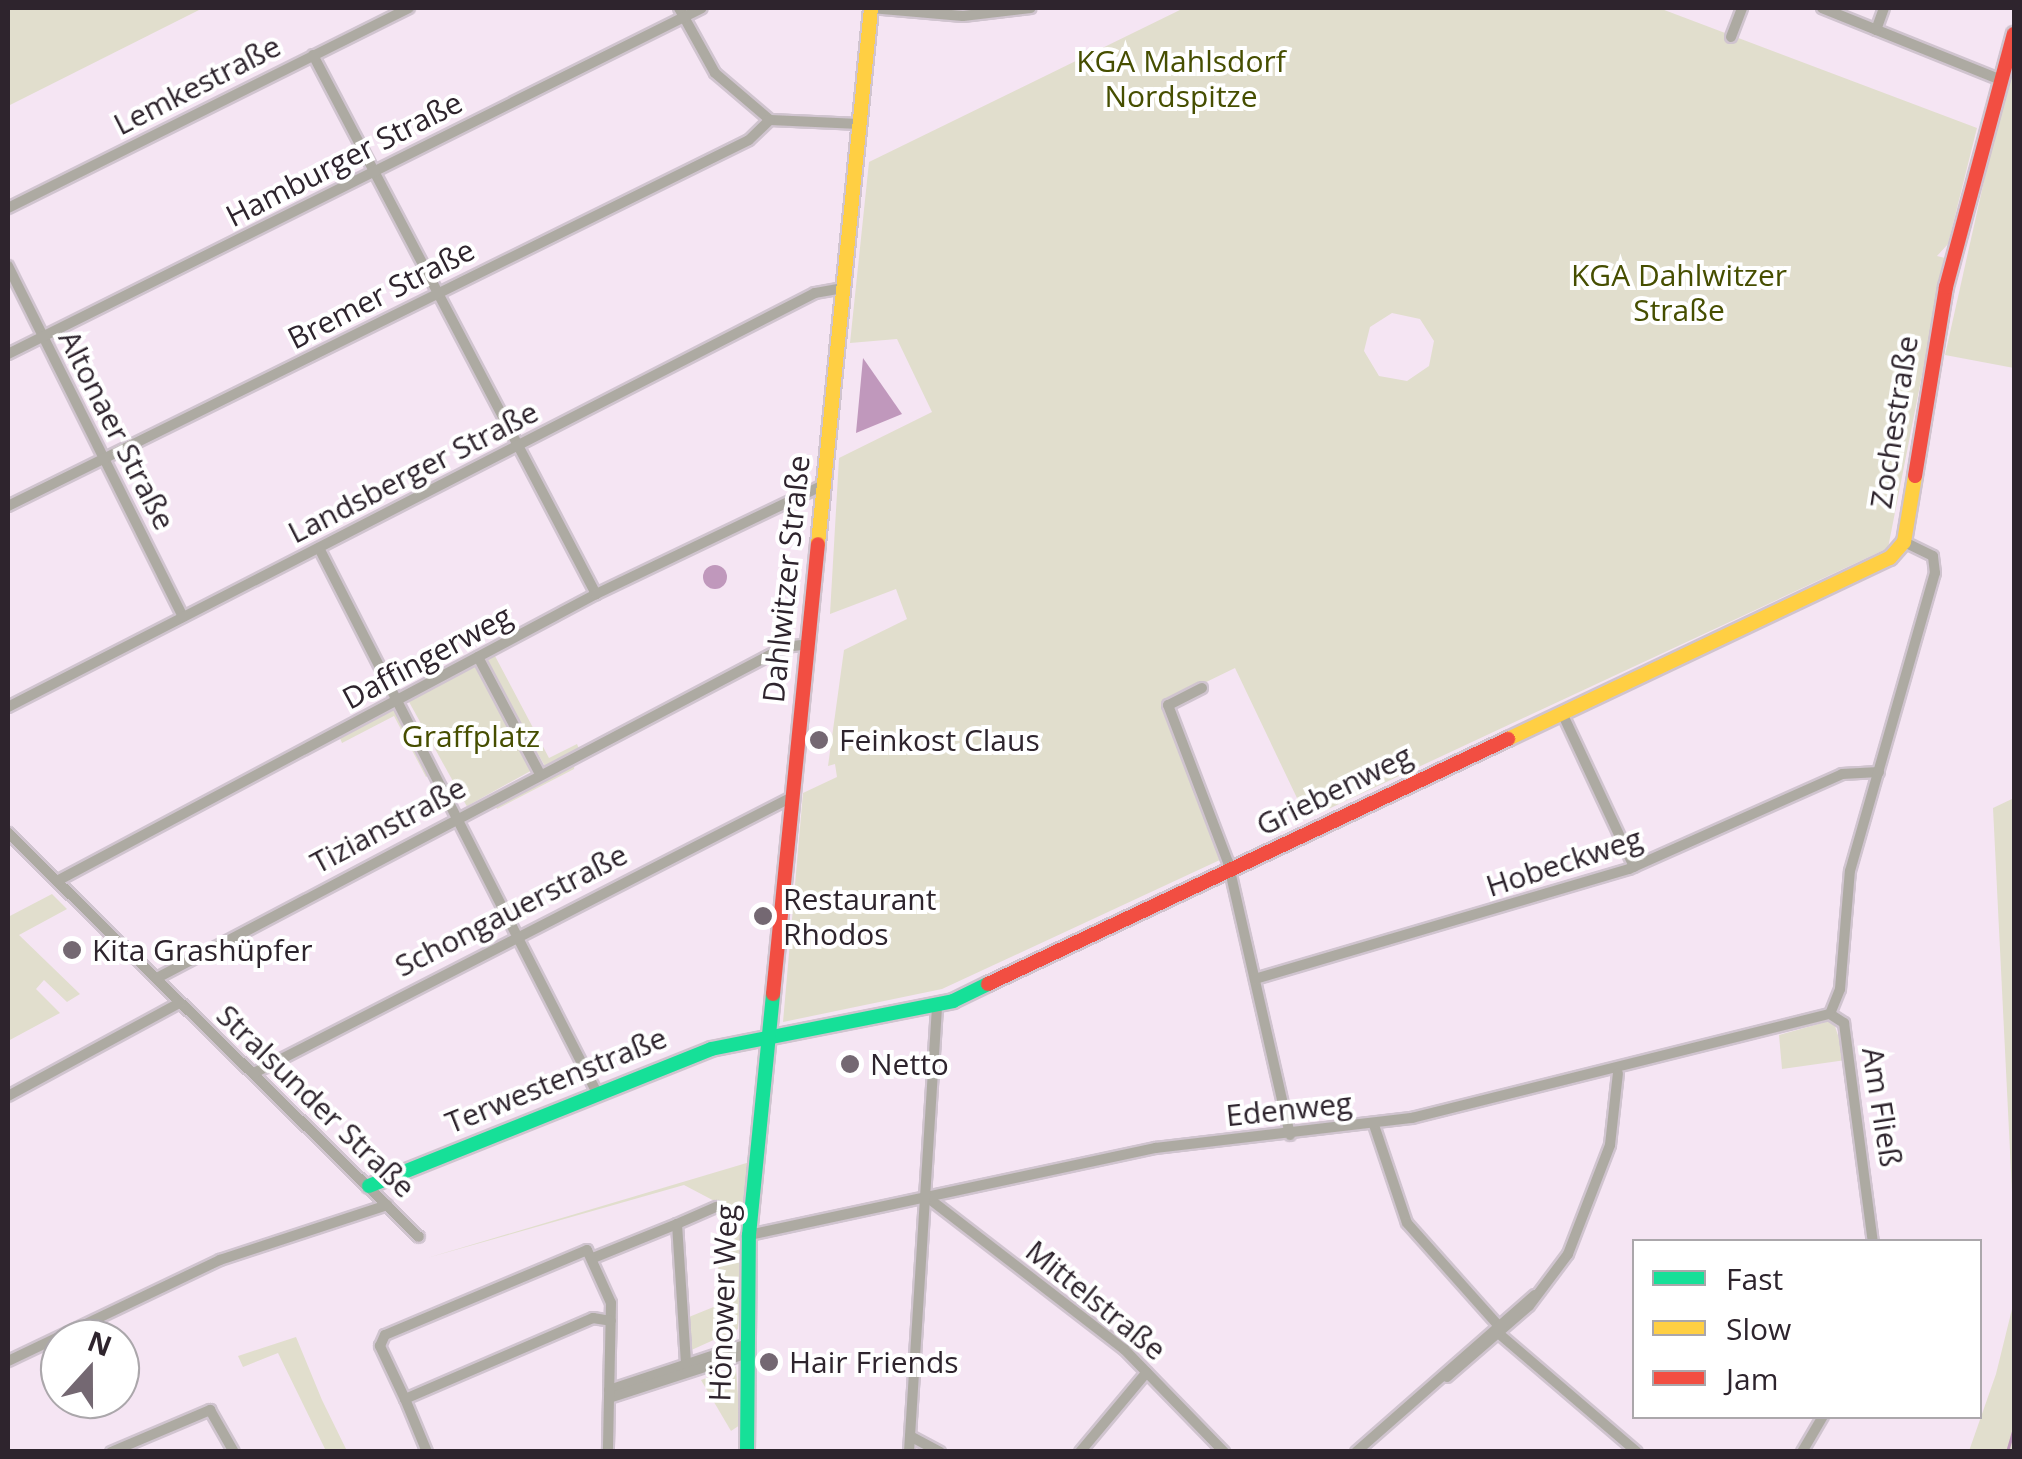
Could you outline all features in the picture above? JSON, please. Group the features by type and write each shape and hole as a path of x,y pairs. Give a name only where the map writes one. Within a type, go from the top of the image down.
{"street":[{"name":"Lemkestraße","path":"8,208 409,8"},
{"name":"Hamburger Straße","path":"8,354 374,172 682,12 702,8"},
{"path":"871,8 963,16 1031,8"},
{"name":"Dahlwitzer Straße","path":"756,1157 871,8"},
{"path":"1731,37 1742,8"},
{"path":"1822,8 1999,79"},
{"path":"1876,30 1884,8"},
{"path":"682,12 715,73 770,120 860,124"},
{"name":"Zochestraße","path":"1850,870 1935,573 1933,556 1904,542 1939,320 1999,79 2014,34"},
{"path":"314,55 516,448 596,594"},
{"name":"Bremer Straße","path":"8,506 749,140 770,120"},
{"name":"Altonaer Straße","path":"8,266 183,617"},
{"name":"Landsberger Straße","path":"8,707 815,294 843,288"},
{"name":"Daffingerweg","path":"57,881 596,594 824,485"},
{"name":"Griebenweg","path":"768,1039 937,1006 1812,598 1904,542"},
{"path":"319,548 597,1093"},
{"name":"Tizianstraße","path":"156,978 540,774 808,644"},
{"path":"478,658 540,774"},
{"path":"1202,688 1168,706 1229,871 1290,1135"},
{"path":"1562,713 1634,867"},
{"name":"Hobeckweg","path":"1254,979 1634,867 1842,774 1879,772"},
{"name":"Schongauerstraße","path":"254,1073 792,797"},
{"name":"Stralsunder Straße","path":"8,833 419,1237"},
{"name":"Am Fließ","path":"1850,870 1840,990 1830,1014 1844,1023 1873,1239"},
{"path":"8,1096 179,1003"},
{"path":"909,1452 937,1006"},
{"name":"Edenweg","path":"749,1236 1156,1148 1374,1124 1618,1073 1830,1014"},
{"name":"Terwestenstraße","path":"369,1186 711,1048 768,1039"},
{"path":"1356,1452 1447,1377 1536,1295 1592,1204 1618,1073"},
{"path":"1374,1124 1407,1222 1496,1328 1637,1452"},
{"name":"Hönower Weg","path":"747,1452 745,1350 756,1157"},
{"name":"Mittelstraße","path":"927,1197 1147,1372 1224,1452"},
{"path":"8,1361 220,1260 387,1206"},
{"path":"593,1258 716,1207"},
{"path":"678,1224 686,1365"},
{"path":"427,1452 380,1346 385,1336 581,1251 593,1258 611,1321 608,1452"},
{"path":"405,1399 593,1318 611,1321"},
{"path":"609,1394 686,1365 745,1350"},
{"path":"609,1394 745,1350"},
{"path":"1080,1452 1147,1372"},
{"path":"112,1452 210,1410 234,1452"},
{"path":"1802,1452 1821,1419"},
{"path":"910,1436 940,1452"}],"green space":[{"path":"8,8 203,8 8,106"},
{"name":"KGA Dahlwitzer Straße","path":"1184,8 1659,8 1977,128 1948,244 1937,256 1945,258 1888,548 1307,819 1235,668 1161,704 1222,859 942,989 783,1022 803,793 837,777 835,764 828,766 844,650 907,619 896,589 830,614 839,458 932,412 897,339 850,343 869,162","holes":["1392,313 1420,319 1434,341 1429,366 1407,381 1379,376 1364,351 1370,327"]},
{"path":"2014,47 2014,368 1945,355"},
{"path":"515,641 495,656 549,758 577,744 580,751 546,768 483,658"},
{"name":"Graffplatz","path":"476,664 534,769 467,806 409,701"},
{"path":"398,708 433,773 426,777 394,716 342,743 339,736"},
{"path":"575,760 574,769 497,809 493,801"},
{"path":"2014,798 2014,1232 1993,808"},
{"path":"52,894 67,909 19,935 80,994 67,1002 44,980 36,989 60,1013 8,1041 8,917"},
{"path":"1833,1020 1846,1060 1782,1069 1779,1035"},
{"path":"750,1162 738,1329 687,1352 684,1319 716,1306 722,1205 684,1185 427,1258"},
{"path":"2014,1301 2014,1451 1969,1451 1982,1419"},
{"path":"296,1337 347,1451 326,1451 278,1353 243,1367 238,1356"},
{"path":"736,1367 740,1425 731,1431 701,1380"}],"shaded area":[{"path":"863,358 902,414 856,433"},
{"path":"715,565 724,568 724,586 715,589 706,586 703,577 706,568"}],"waterway":[{"path":"2007,1452 2014,1428"}],"traffic: fast":[{"path":"369,1186 711,1049 953,1001 988,984"},
{"path":"747,1452 749,1235 773,994"}],"traffic: slow":[{"path":"818,544 871,8"},
{"path":"1508,739 1890,558 1904,542 1915,476"}],"traffic: jam":[{"path":"1915,476 1946,287 2014,34"},
{"path":"773,994 818,544"},
{"path":"988,984 1508,739"}],"place":[{"name":"Feinkost Claus","path":"819,740"},
{"name":"Restaurant Rhodos","path":"763,916"},
{"name":"Kita Grashüpfer","path":"72,950"},
{"name":"Netto","path":"850,1064"},
{"name":"Hair Friends","path":"769,1362"}],"park label":[{"name":"KGA Mahlsdorf Nordspitze","path":"1181,78"}]}
